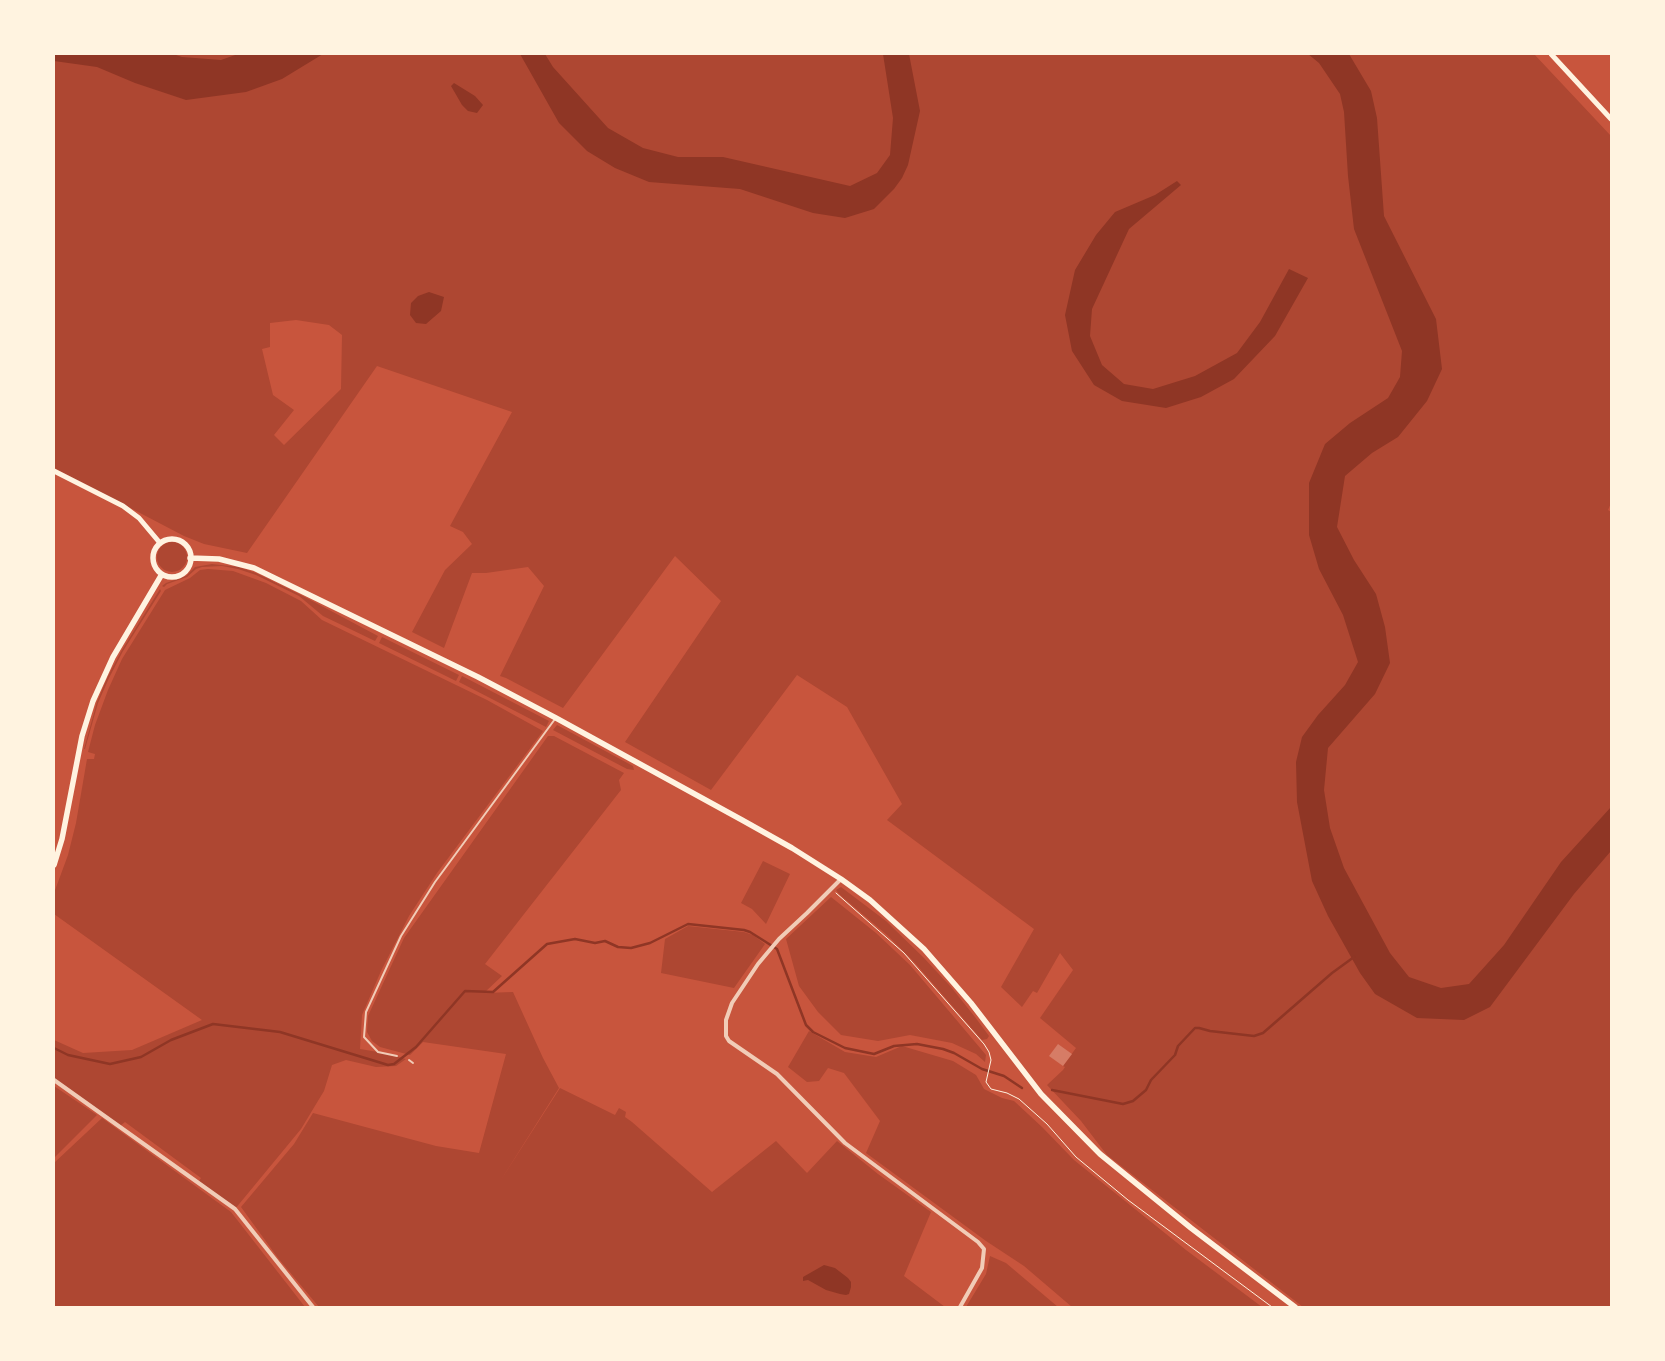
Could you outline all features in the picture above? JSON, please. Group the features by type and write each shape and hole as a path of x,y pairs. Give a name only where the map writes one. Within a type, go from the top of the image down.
{"main road":[{"path":"1552,54 1611,119"},
{"path":"54,471 123,506 139,518 160,542"},
{"path":"170,539 181,541 188,548 190,558 187,568 178,575 167,576 162,574 155,566 153,556 156,546 160,542 170,539"},
{"path":"190,558 219,559 254,568 478,677 792,848 841,879 898,924 942,968 1042,1094 1081,1136 1137,1185 1294,1307"},
{"path":"54,865 62,839 82,736 93,702 113,656 162,574"}],"street":[{"path":"841,879 807,913 778,938 769,949 732,1003 726,1020 726,1036 729,1041 777,1074 845,1143 978,1242 984,1249 982,1268 960,1307"},
{"path":"54,1080 235,1209 313,1307"}],"lane":[{"path":"397,1056 378,1052 364,1037 366,1012 401,936 435,882 556,718"},
{"path":"409,1060 414,1063"}],"path":[{"path":"833,887 839,897 904,953 984,1044 991,1060 986,1082 991,1089 1007,1092 1019,1099 1042,1120 1076,1157 1128,1200 1272,1307"},
{"path":"1240,1284 1248,1271"}],"shaded area":[{"path":"54,54 1534,54 1611,136 1611,503 1608,510 1611,512 1611,1307 1303,1307 1107,1155 1081,1121 1047,1085 1063,1070 1065,1067 1063,1066 1076,1048 1040,1018 1073,970 1060,953 1037,993 1033,991 1022,1007 1001,987 1034,929 887,820 902,804 847,707 797,675 711,790 625,742 721,601 675,556 563,708 500,676 544,586 528,567 472,573 444,648 412,632 445,570 472,544 463,532 450,526 512,412 377,366 247,553 204,544 184,536 54,468","holes":["296,320 329,325 342,335 341,389 284,445 274,435 294,410 273,395 262,349 270,347 270,323"]},
{"path":"54,54 173,54 182,57 221,60 238,54 323,54 282,79 246,92 186,100 135,83 97,67 54,61"},
{"path":"520,54 545,54 553,67 608,128 643,148 678,157 723,157 850,186 877,173 890,155 893,118 883,54 909,54 920,111 908,165 902,178 874,209 845,218 813,213 740,189 649,182 615,168 587,151 559,123"},
{"path":"1308,54 1349,54 1371,91 1377,118 1384,216 1436,319 1442,369 1427,401 1398,437 1372,453 1345,476 1337,527 1354,560 1376,594 1385,627 1390,663 1375,694 1328,748 1324,790 1330,828 1344,868 1390,953 1409,977 1441,988 1469,984 1504,945 1561,862 1611,807 1611,851 1574,894 1490,1007 1464,1020 1417,1018 1375,994 1360,973 1328,916 1312,881 1297,802 1296,762 1302,737 1318,715 1345,685 1358,662 1343,615 1319,569 1309,535 1309,483 1325,444 1350,423 1388,398 1400,377 1402,351 1354,229 1344,112 1340,94 1319,63"},
{"path":"454,83 475,96 483,105 477,113 468,111 462,105 451,86"},
{"path":"1177,181 1181,185 1129,229 1092,309 1090,336 1102,365 1124,384 1153,389 1195,376 1237,353 1260,322 1289,269 1308,278 1275,336 1234,379 1201,397 1166,408 1122,401 1094,385 1072,351 1065,315 1075,270 1096,235 1115,212 1155,195"},
{"path":"429,292 444,297 441,311 426,324 416,323 410,315 411,303 418,296"},
{"path":"172,542 178,543 186,551 186,563 178,571 172,572 166,571 158,563 157,557 158,551 166,543"},
{"path":"212,564 239,567 256,573 378,636 375,641 323,616 299,596 256,575 238,569 222,566 202,567 196,569 187,577 167,584 164,587 162,586 186,576 195,567"},
{"path":"200,570 233,571 266,583 301,601 322,620 487,700 543,731 437,873 409,916 381,971 362,1015 360,1049 406,1059 396,1066 376,1067 346,1060 332,1065 324,1091 301,1129 235,1209 198,1183 201,1178 125,1122 120,1126 54,1080 54,1040 83,1053 132,1050 202,1020 54,914 54,893 68,855 76,823 87,759 94,759 95,754 88,752 95,725 122,659 165,590 190,578"},
{"path":"160,589 161,591 123,651 109,678 98,703 84,749 97,702 108,676"},
{"path":"382,637 459,675 456,681 379,643"},
{"path":"462,676 549,721 546,727 459,682"},
{"path":"557,725 633,766 634,770 627,769 553,730"},
{"path":"548,736 554,736 624,773 619,780 621,790 485,964 502,976 484,993 513,992 559,1088 499,1183 560,1088 615,1115 619,1108 626,1112 625,1117 712,1192 776,1141 807,1173 837,1141 878,1174 931,1212 904,1276 945,1307 319,1307 278,1258 241,1207 294,1144 313,1113 436,1146 479,1153 506,1054 423,1042 410,1055 380,1047 372,1041 367,1032 368,1016 404,938"},
{"path":"763,861 790,874 766,924 752,909 741,903"},
{"path":"841,887 886,921 924,958 975,1017 989,1036 987,1039 982,1040 915,963 887,935 839,894 836,890"},
{"path":"831,897 876,933 910,965 986,1055 985,1062 976,1054 952,1043 910,1035 878,1041 841,1035 818,1012 799,986 786,939"},
{"path":"688,926 744,932 753,935 765,944 734,988 661,973 665,939"},
{"path":"809,1031 845,1052 876,1057 902,1046 953,1061 976,1075 984,1089 1002,1098 1014,1101 1074,1160 1186,1250 1262,1307 1072,1307 1024,1266 986,1241 866,1153 880,1121 844,1073 828,1068 819,1081 807,1082 788,1067"},
{"path":"54,1086 97,1115 54,1158"},
{"path":"102,1118 231,1212 305,1307 54,1307 54,1163"},
{"path":"990,1256 1006,1263 1058,1307 966,1307 986,1274"},
{"path":"824,1265 835,1268 848,1278 851,1282 849,1294 840,1294 826,1290 808,1280 803,1281 803,1277"}],"building":[{"path":"1058,1044 1072,1054 1063,1066 1049,1056"}],"waterway":[{"path":"54,1048 68,1055 110,1064 141,1057 171,1040 213,1024 280,1032 388,1065 394,1064 416,1047 465,991 493,992 547,944 575,939 595,943 605,941 618,947 631,948 650,943 688,924 744,930 777,949 806,1025 813,1032 845,1048 874,1054 894,1046 917,1044 943,1049 982,1069 1004,1076 1022,1088"},
{"path":"1052,1090 1123,1104 1133,1101 1146,1090 1151,1080 1175,1055 1178,1046 1195,1028 1254,1036 1263,1033 1332,973 1354,957"}]}
